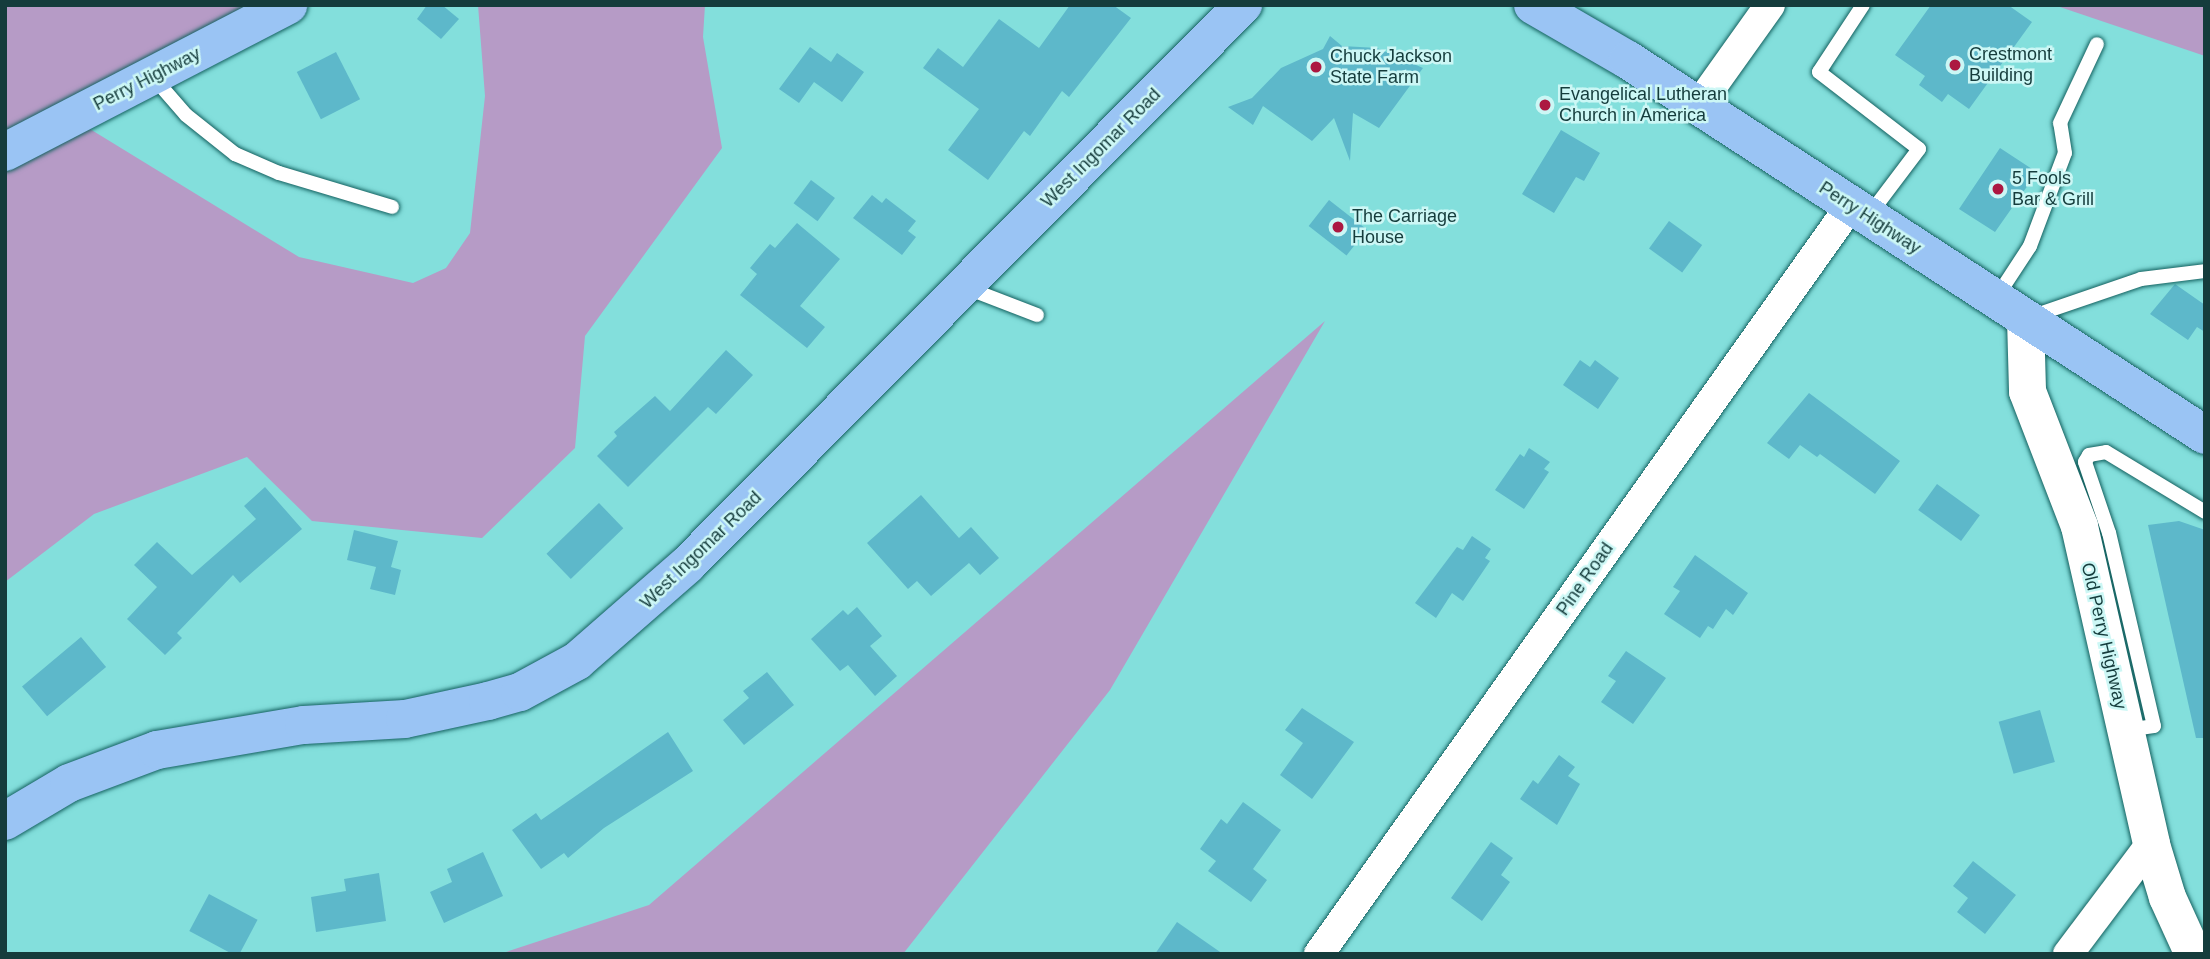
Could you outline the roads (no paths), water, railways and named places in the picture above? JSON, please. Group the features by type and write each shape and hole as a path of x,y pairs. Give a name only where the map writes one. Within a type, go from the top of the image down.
{"main road":[{"name":"Perry Highway","path":"5,152 288,5"},
{"name":"West Ingomar Road","path":"5,821 44,795 98,770 186,742 304,725 405,719 488,701 544,681 610,636 643,607 1244,5"},
{"name":"Perry Highway","path":"1533,5 1698,106 2205,435"}],"street":[{"path":"1698,106 1770,5"},
{"name":"Pine Road","path":"1319,954 1859,211"},
{"name":"Old Perry Highway","path":"2010,309 2023,360 2027,391 2079,526 2151,844 2172,910 2193,954"},
{"path":"2067,954 2151,844"}],"lane":[{"path":"1859,211 1919,149 1819,72 1863,5"},
{"path":"2010,309 2065,153 2060,123 2097,44"},
{"path":"152,76 186,115 235,154 279,173 392,207"},
{"path":"2010,309 2141,279 2205,271"},
{"path":"962,286 1037,315"},
{"path":"2125,730 2154,726 2109,533 2085,463 2097,452 2106,452 2205,512"}],"place":[{"name":"Crestmont Building","path":"1955,65"},
{"name":"Chuck Jackson State Farm","path":"1316,67"},
{"name":"Evangelical Lutheran Church in America","path":"1545,105"},
{"name":"5 Fools Bar & Grill","path":"1998,189"},
{"name":"The Carriage House","path":"1338,227"}]}
